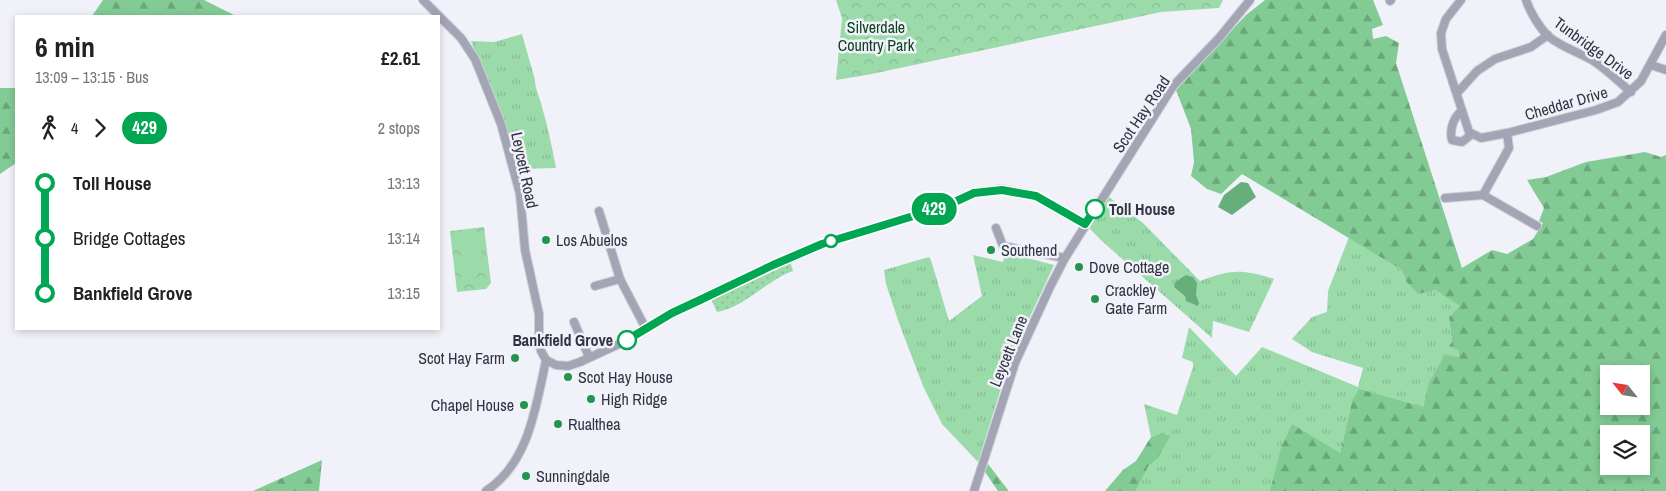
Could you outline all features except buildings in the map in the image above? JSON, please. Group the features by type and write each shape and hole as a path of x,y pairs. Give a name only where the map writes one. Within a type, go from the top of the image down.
{"street":[{"name":"Leycett Road","path":"423,0 438,15"},
{"name":"Scot Hay Road","path":"1084,226 1173,86 1219,38 1250,0"},
{"path":"1461,0 1446,19 1441,33 1442,49 1470,133"},
{"name":"Tunbridge Drive","path":"1526,0 1529,8 1548,35 1593,61 1631,92"},
{"name":"Leycett Road","path":"440,17 461,38 475,58 501,124 520,194 525,250 539,314 539,343 546,360"},
{"name":"Cheddar Drive","path":"1462,111 1457,114 1450,136 1452,140 1462,142 1470,133 1481,138 1507,133 1596,110 1618,102 1641,81 1666,34"},
{"path":"1457,92 1477,71 1495,58 1530,47 1548,35"},
{"path":"1650,65 1666,70"},
{"path":"1483,195 1509,148 1507,133"},
{"path":"486,491 510,469 526,442 534,417 546,360 556,365 568,366 589,358 619,344 672,313 822,244 946,206 974,193 1002,190 1036,196 1084,226"},
{"path":"1445,198 1483,195 1537,226"},
{"path":"599,211 620,279 646,329"},
{"name":"Leycett Lane","path":"974,491 1015,363 1050,286 1084,226"},
{"path":"996,228 1003,246 1065,258"},
{"path":"595,286 620,279"},
{"path":"574,322 589,358"}],"green space":[{"path":"103,0 204,0 234,15 93,15"},
{"name":"Silverdale Country Park","path":"836,0 1223,0 1219,8 1161,12 836,80 842,18"},
{"path":"1265,0 1373,0 1383,25 1372,29 1373,39 1386,36 1399,43 1396,63 1462,268 1492,250 1507,254 1533,239 1543,223 1539,221 1544,208 1527,180 1546,177 1586,162 1645,152 1661,157 1666,155 1666,491 1270,491 1281,448 1292,424 1340,453 1352,401 1359,389 1423,407 1428,384 1445,355 1459,357 1458,350 1449,346 1452,342 1449,317 1460,306 1435,290 1418,294 1406,281 1402,270 1242,174 1221,194 1207,189 1191,176 1194,162 1191,129 1176,90 1246,15"},
{"path":"522,34 546,122 556,168 520,169 471,41 494,42"},
{"path":"0,88 15,88 15,164 0,174"},
{"path":"1109,197 1143,223 1200,281 1229,272 1253,273 1274,279 1249,332 1213,321 1212,338 1103,242 1090,229"},
{"path":"484,227 491,283 486,289 457,292 450,231"},
{"path":"479,232 483,270 463,272 460,234"},
{"path":"1349,237 1402,270 1406,281 1435,290 1461,306 1449,317 1452,342 1458,350 1459,358 1428,384 1423,407 1352,401 1340,453 1270,491 1136,491 1148,467 1158,458 1162,433 1151,437 1144,404 1177,415 1193,367 1193,362 1182,358 1189,327 1236,376 1262,347 1358,387 1363,368 1312,352 1292,339 1312,317 1327,312 1328,291"},
{"path":"1005,252 1054,265 1020,338 1002,385 978,462 942,424 923,386 899,323 886,284 884,270 929,257 949,321 982,296 973,255 1003,262"},
{"path":"790,261 793,271 783,275 737,305 717,312 711,299"},
{"path":"1162,433 1170,436 1158,458 1148,467 1136,491 1105,491 1123,470 1136,461 1151,437"},
{"path":"322,460 319,491 253,491"},
{"path":"988,464 1008,491 998,491 985,472"}],"shaded area":[{"path":"1241,182 1248,183 1256,197 1232,215 1218,207 1224,195"},
{"path":"1186,275 1193,277 1197,283 1196,295 1199,303 1198,306 1186,301 1185,296 1174,287 1175,282"}],"bus line":[{"name":"429","path":"627,340 672,313 822,244 946,206 974,193 1002,190 1036,196 1085,224 1095,209"}],"place":[{"name":"Toll House","path":"1095,209"},
{"name":"Los Abuelos","path":"546,240"},
{"name":"Southend","path":"991,250"},
{"name":"Dove Cottage","path":"1079,267"},
{"name":"Crackley Gate Farm","path":"1095,299"},
{"name":"Bankfield Grove","path":"627,340"},
{"name":"Scot Hay Farm","path":"515,358"},
{"name":"Scot Hay House","path":"568,377"},
{"name":"High Ridge","path":"591,399"},
{"name":"Chapel House","path":"524,405"},
{"name":"Rualthea","path":"558,424"},
{"name":"Sunningdale","path":"526,476"}]}
